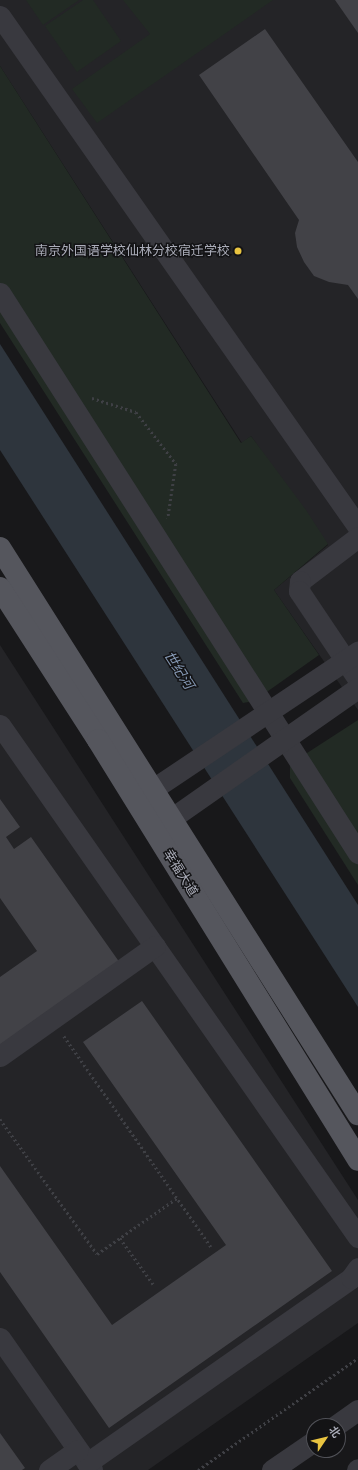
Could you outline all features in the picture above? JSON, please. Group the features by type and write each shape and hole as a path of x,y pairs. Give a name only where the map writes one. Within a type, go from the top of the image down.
{"main road":[{"name":"幸福大道","path":"0,548 358,1114"},
{"name":"幸福大道","path":"0,588 102,747 358,1160"}],"street":[{"path":"0,16 358,527"},
{"path":"0,293 280,743 358,853"},
{"path":"358,537 300,581 299,591 352,657 358,679"},
{"path":"153,788 352,657"},
{"path":"172,818 358,688"},
{"path":"0,725 358,1237"},
{"path":"0,1056 154,946"},
{"path":"48,1470 86,1461 351,1278 358,1268"},
{"path":"0,1338 86,1461"},
{"path":"346,1418 358,1410"},
{"path":"272,1470 306,1447"}],"path":[{"path":"52,1019 211,1247"},
{"path":"0,1119 97,1254 177,1198"},
{"path":"120,1238 154,1284"},
{"path":"198,1470 358,1358"}],"shaded area":[{"name":"南京外国语学校仙林分校宿迁学校","path":"0,0 358,0 358,710 274,590 328,545 251,436 242,443 0,66"},
{"path":"26,0 79,0 43,25"},
{"path":"83,0 93,0 121,41 77,72 45,26"},
{"path":"123,0 273,0 97,123 72,89 150,34"},
{"path":"0,66 241,443 251,436 306,510 328,544 274,590 319,655 254,701 243,703 0,323"},
{"path":"0,645 358,1200 358,1323 148,1470 0,1470"},
{"path":"358,720 358,885 290,778 290,764"}],"water":[{"name":"世纪河","path":"0,344 358,905 358,1007 0,450"}],"building":[{"path":"335,0 358,0 358,33"},
{"path":"265,29 358,162 358,299 348,285 329,282 314,276 304,262 297,247 295,233 299,220 199,75"},
{"path":"0,799 20,827 6,837 14,849 31,837 120,963 0,1047 0,977 37,951 0,898"},
{"path":"142,1001 332,1271 109,1428 0,1272 0,1166 112,1325 226,1245 83,1042"},
{"path":"0,1433 25,1468 22,1470 0,1470"}],"place":[{"name":"南京外国语学校仙林分校宿迁学校","path":"238,251"}]}
